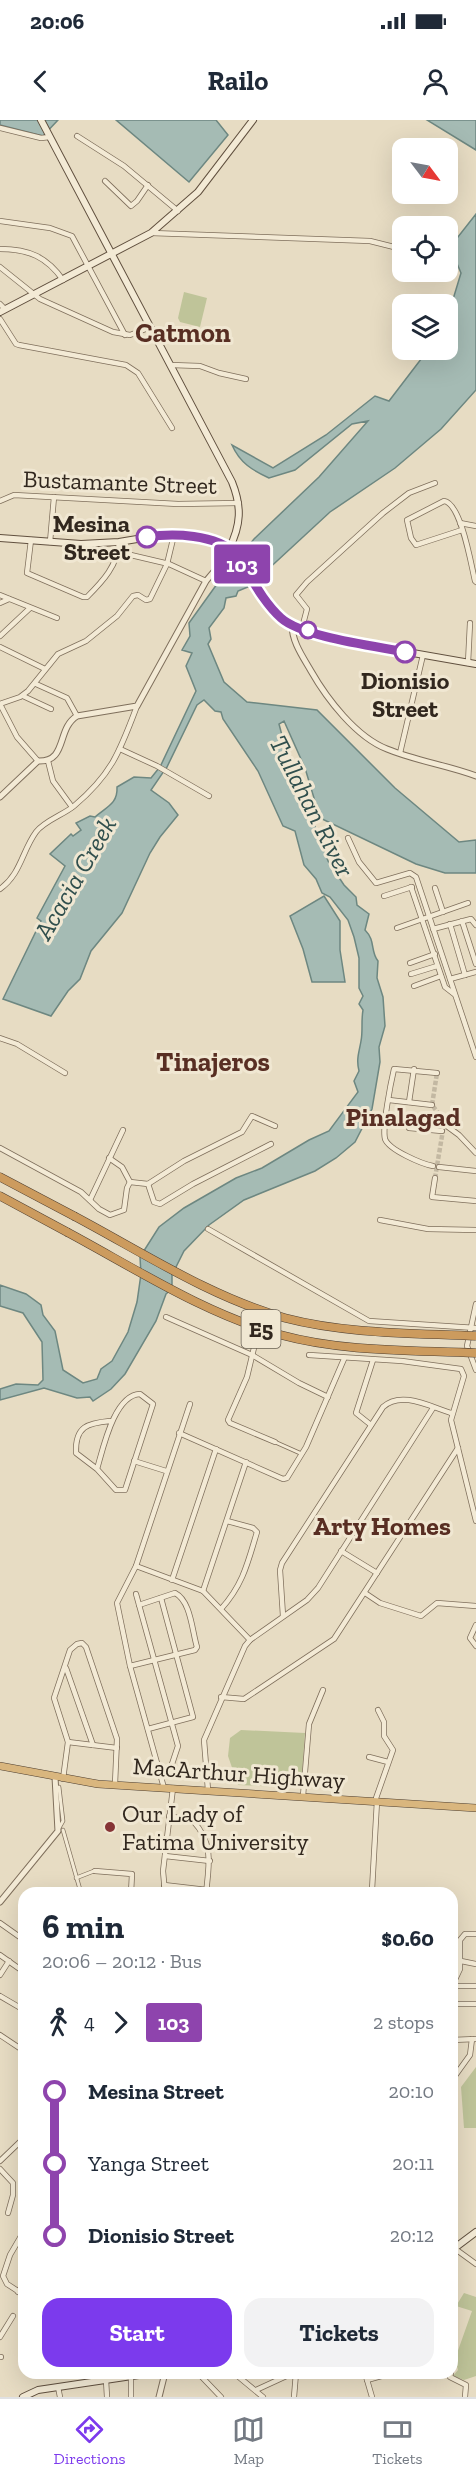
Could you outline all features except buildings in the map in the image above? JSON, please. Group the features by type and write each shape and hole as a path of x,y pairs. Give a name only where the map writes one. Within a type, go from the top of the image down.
{"highway":[{"name":"E5","path":"0,1177 180,1273 266,1312 340,1328 476,1336"},
{"name":"E5","path":"0,1196 172,1289 225,1315 262,1329 311,1341 371,1348 476,1353"},
{"name":"MacArthur Highway","path":"0,1766 59,1778 115,1784 476,1808"}],"main road":[{"path":"41,120 232,482 240,504 238,528 229,549"},
{"path":"2,308 34,295 151,234 203,187 253,120"},
{"path":"0,538 83,544 118,542 174,534 194,536 229,549 238,557 275,612 292,625 350,642 476,664"},
{"path":"458,2245 476,2232"},
{"path":"23,2397 38,2390 58,2386 114,2379"}],"street":[{"path":"0,128 41,138 49,134"},
{"path":"77,136 124,166 178,212"},
{"path":"105,181 131,206 148,185"},
{"path":"0,221 69,233 90,267 125,335"},
{"path":"151,234 370,241 392,246"},
{"path":"0,249 43,258 53,266 63,280"},
{"path":"0,267 34,295 113,332 130,335 150,327"},
{"path":"0,319 16,344 132,368 138,373 172,428"},
{"path":"171,365 200,366 246,379"},
{"path":"302,628 308,609 296,595 307,582 382,513 409,494 435,483"},
{"name":"Bustamante Street","path":"0,501 14,495 178,504 240,504"},
{"path":"50,542 54,497"},
{"path":"462,530 422,544 414,544 407,526 409,518 444,501 454,506 462,530 476,582"},
{"path":"460,524 476,526"},
{"path":"38,761 17,737 0,704 22,696 36,684 58,654 86,641 117,616 134,596 150,599 167,564 174,534"},
{"path":"31,540 27,573 83,597 92,592 111,569 118,552 118,542"},
{"path":"0,889 16,873 37,831 72,807 106,775 120,749 137,706 206,581 222,562 229,549"},
{"path":"118,552 167,564 206,581"},
{"path":"0,595 57,618"},
{"path":"0,603 9,599"},
{"path":"0,636 30,608"},
{"path":"468,663 470,623"},
{"path":"292,625 292,634 301,654 338,712 385,748 476,776"},
{"path":"0,647 45,669"},
{"path":"400,753 423,655"},
{"path":"36,684 67,698 77,716"},
{"path":"22,696 51,709"},
{"path":"0,797 38,761 48,761 57,754 68,724 77,716 137,706"},
{"path":"120,749 209,796"},
{"path":"48,761 53,781 72,807"},
{"path":"348,838 359,862 376,883 410,873 414,875 476,1057"},
{"path":"384,896 418,885"},
{"path":"411,887 445,987 456,996"},
{"path":"435,888 443,912"},
{"path":"397,928 468,903"},
{"path":"433,929 471,919 476,925"},
{"path":"462,921 476,964"},
{"path":"450,924 465,975"},
{"path":"410,963 440,952"},
{"path":"411,974 437,966"},
{"path":"450,979 476,972"},
{"path":"414,986 441,976"},
{"path":"0,1038 17,1044 65,1073"},
{"path":"437,1073 414,1069 394,1069 385,1133 388,1144 414,1160 436,1167 476,1171"},
{"path":"409,1102 414,1069"},
{"path":"389,1100 432,1105"},
{"path":"130,1182 148,1184 184,1161 242,1132 252,1116 275,1126"},
{"path":"444,1124 459,1135 476,1153"},
{"path":"409,1128 442,1131"},
{"path":"90,1200 123,1130"},
{"path":"148,1184 154,1202 160,1204 193,1184 271,1144"},
{"path":"0,1148 81,1192 99,1209 110,1215 117,1214 125,1207 126,1188 130,1182"},
{"path":"109,1158 122,1167 130,1182"},
{"path":"435,1178 432,1197 476,1201"},
{"path":"380,1220 419,1228 476,1230"},
{"path":"208,1229 369,1321 476,1328"},
{"path":"476,1304 467,1346 476,1370"},
{"path":"166,1317 252,1355 328,1397"},
{"path":"258,1331 247,1377 228,1420 230,1423 302,1454"},
{"path":"309,1355 461,1369 464,1376 451,1413 476,1521"},
{"path":"179,1433 283,1479 287,1478 302,1454 344,1359"},
{"path":"371,1425 356,1413 373,1360"},
{"path":"97,1469 110,1421 134,1394 140,1394 153,1406 125,1490 120,1492 97,1469 76,1453 76,1445 84,1427 90,1423 110,1421"},
{"path":"283,1616 280,1570 282,1563 383,1407 396,1399 405,1399 451,1413"},
{"path":"164,1788 130,1666 117,1606 136,1566 190,1404"},
{"path":"208,1790 204,1740 245,1646 250,1640 307,1600 318,1588 433,1408"},
{"path":"221,1697 244,1699 334,1639 458,1448"},
{"path":"172,1580 216,1449"},
{"path":"134,1461 166,1471"},
{"path":"203,1591 246,1462"},
{"path":"221,1609 239,1587 257,1532 253,1528 227,1521"},
{"path":"341,1551 377,1573"},
{"path":"136,1566 203,1591 250,1640"},
{"path":"130,1666 195,1650 197,1647 186,1607 175,1593 139,1605"},
{"path":"365,1593 380,1603 421,1617 437,1603 476,1606"},
{"path":"136,1594 178,1746 172,1764"},
{"path":"148,1729 193,1717 160,1598"},
{"path":"476,1625 470,1640 476,1646"},
{"path":"79,1887 60,1830 59,1778 68,1742 54,1698 73,1646 82,1643 85,1645 115,1733 117,1749 115,1784"},
{"path":"66,1668 93,1745"},
{"path":"303,1797 309,1724 323,1690"},
{"path":"372,1887 376,1801 393,1748 384,1736 384,1722 378,1710"},
{"path":"68,1742 117,1749"},
{"path":"369,1756 388,1762"},
{"path":"0,1902 60,1830 63,1821 59,1787"},
{"path":"173,1788 164,1885 176,1887"},
{"path":"169,1816 189,1818 196,1823 209,1846 210,1861 207,1887"},
{"path":"165,1856 210,1861"},
{"path":"76,1878 95,1871 132,1874 131,1887"},
{"path":"0,1923 18,1936"},
{"path":"458,1975 461,1961 460,1940 465,1934 476,1934"},
{"path":"0,1955 18,1968"},
{"path":"0,1975 9,1961"},
{"path":"461,1961 476,1964"},
{"path":"458,1986 476,1986"},
{"path":"0,1996 18,2006"},
{"path":"458,2004 476,2004"},
{"path":"0,2036 18,2047"},
{"path":"458,2040 474,2039 470,2055 458,2072"},
{"path":"0,2161 18,2144"},
{"path":"0,2169 13,2183 13,2195 8,2212"},
{"path":"18,2243 5,2265 3,2276 7,2284 18,2292"},
{"path":"458,2252 476,2264"},
{"path":"0,2337 13,2316"},
{"path":"131,2379 131,2397"},
{"path":"159,2397 164,2379"},
{"path":"204,2379 221,2397"},
{"path":"242,2379 263,2397"},
{"path":"255,2390 280,2379"},
{"path":"294,2379 294,2397"},
{"path":"371,2379 367,2380 372,2397"},
{"path":"454,2379 466,2385 465,2397"},
{"path":"106,2380 107,2397"},
{"path":"58,2386 60,2397"}],"green space":[{"path":"184,292 207,298 200,327 180,322 178,318"},
{"path":"241,1730 305,1733 301,1788 238,1785 228,1756 230,1738"},
{"path":"476,2067 476,2128 464,2128 461,2087"},
{"path":"464,2293 476,2297 476,2376 464,2380 458,2378 458,2351 472,2311 458,2307"}],"water":[{"path":"0,120 58,120 43,136 0,125"},
{"path":"116,120 216,120 228,135 189,182"},
{"path":"427,120 476,120 476,150"},
{"path":"476,214 476,390 441,429 395,468 330,512 250,586 238,591 236,596 226,598 224,608 209,628 211,639 208,644 224,682 247,702 317,710 395,788 459,842 476,840 476,873 445,873 416,864 320,818 305,768 284,721 279,724 328,861 344,885 356,897 357,905 369,914 365,930 371,938 378,961 377,978 383,997 385,1026 379,1047 380,1062 372,1109 355,1142 336,1158 315,1171 244,1200 209,1225 184,1251 172,1275 172,1289 166,1294 156,1321 125,1374 111,1389 93,1401 90,1397 77,1398 44,1388 0,1400 0,1389 16,1384 38,1385 43,1380 42,1342 23,1313 0,1306 0,1285 26,1294 41,1305 43,1315 55,1331 63,1370 83,1383 97,1379 101,1369 112,1361 128,1332 137,1302 141,1274 140,1257 159,1227 184,1208 236,1178 262,1168 329,1131 358,1092 354,1081 359,1071 363,1010 359,1004 363,996 359,988 359,958 348,920 330,897 322,893 316,879 304,865 295,831 283,826 258,771 223,719 221,712 215,711 204,700 197,705 166,769 160,767 196,691 186,666 192,653 182,650 190,636 189,623 254,539 319,477 368,421 352,424 295,470 269,478 247,465 232,445 273,468 326,435 375,396 389,401 420,360 458,360 458,294 455,294 461,273 458,266 458,237"},
{"name":"Acacia Creek","path":"159,768 164,771 151,790 169,803 178,815 150,853 122,913 91,951 80,979 68,991 51,1016 3,999 41,921 37,918 65,866 50,854 71,834 73,836 81,830 76,823 90,816 95,817 110,805 116,797 117,787 134,777 151,778"},
{"path":"324,896 340,921 340,950 345,982 312,982 303,949 290,916"}],"tunnel":[{"path":"435,1178 444,1124 432,1105 437,1073"}],"bus line":[{"name":"103","path":"147,537 174,534 194,536 229,549 236,554 256,586 284,621 350,642 405,652"}],"place":[{"name":"Mesina Street","path":"147,537"},
{"name":"Dionisio Street","path":"405,652"},
{"name":"Our Lady of Fatima University","path":"110,1827"}],"district":[{"name":"Catmon","path":"183,333"},
{"name":"Tinajeros","path":"213,1062"},
{"name":"Pinalagad","path":"403,1117"},
{"name":"Arty Homes","path":"382,1526"}],"water label":[{"name":"Tullahan River","path":"312,806"}]}
